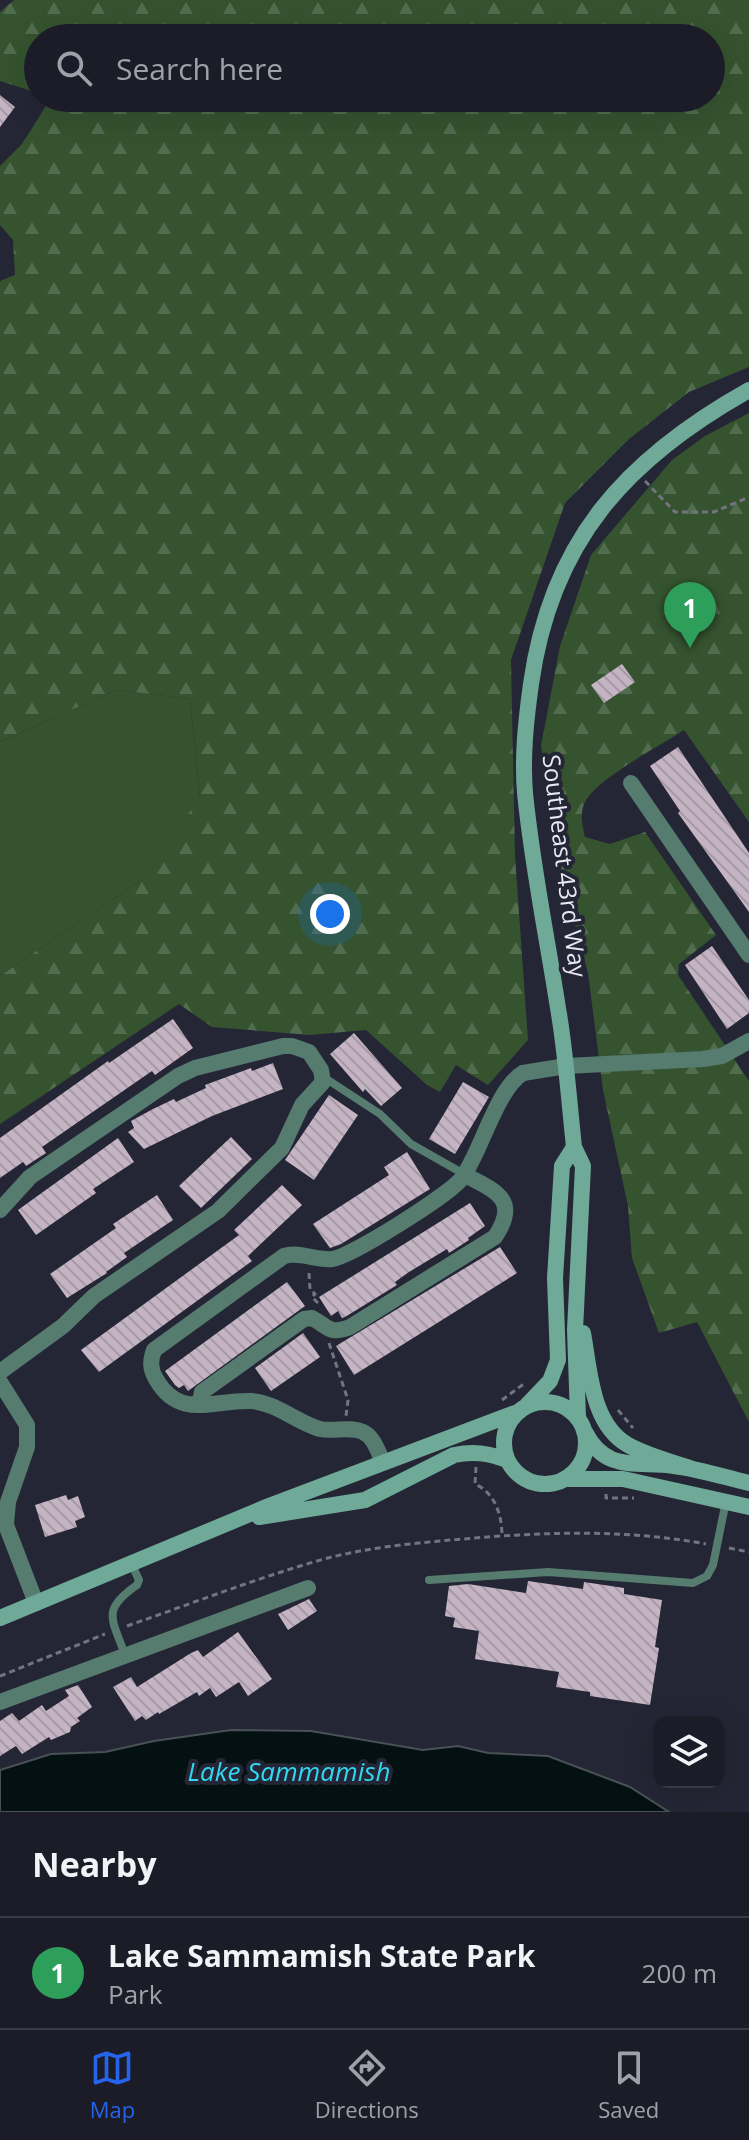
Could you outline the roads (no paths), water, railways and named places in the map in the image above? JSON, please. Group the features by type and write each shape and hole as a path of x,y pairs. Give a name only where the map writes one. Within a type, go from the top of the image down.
{"main road":[{"name":"Southeast 43rd Way","path":"581,1424 575,1345 583,1166 574,1147 566,1066 525,792 524,745 535,652 557,582 591,521 636,471 688,428 749,390"},
{"name":"Southeast 43rd Way","path":"521,1409 550,1381 558,1360 555,1278 562,1166 574,1147"},
{"path":"577,1304 594,1394 607,1423 625,1443 693,1469 749,1483"},
{"path":"0,1618 269,1506 538,1401 560,1404 581,1424 600,1452 621,1463 693,1469"},
{"path":"521,1409 504,1435 507,1460 525,1480 552,1484 565,1479 623,1479 749,1507"},
{"path":"565,1479 581,1463 585,1453 581,1424"},
{"path":"234,1522 365,1500 454,1455 476,1451 507,1460"}],"street":[{"path":"631,783 749,955"},
{"path":"383,1462 369,1436 359,1430 321,1429 279,1409 253,1401 199,1405 174,1399 161,1388 150,1366 154,1350 284,1256 297,1254 318,1259 341,1257 451,1191 465,1175 505,1092 517,1076 529,1070 566,1066 703,1059 722,1056 749,1041"},
{"path":"0,1210 30,1177 178,1076 195,1068 292,1046 309,1052 324,1077 302,1105 282,1148 218,1211 94,1296 63,1326 0,1372"},
{"path":"199,1405 202,1392 304,1319 312,1318 328,1330 350,1327 495,1237 504,1223 507,1208 490,1187 465,1175"},
{"path":"0,1382 27,1425 27,1447 8,1502 6,1525 36,1603"},
{"path":"0,1702 308,1588"}],"lane":[{"path":"324,1077 380,1114 411,1144 465,1175"},
{"path":"429,1580 548,1572 693,1583 707,1576 717,1546 726,1500"},
{"path":"125,1655 112,1620 114,1603 139,1580 132,1565"}],"water":[{"name":"Lake Sammamish","path":"231,1730 311,1731 423,1750 458,1746 488,1753 548,1756 630,1787 669,1812 0,1812 0,1770 51,1754 105,1752 154,1741"}],"place":[{"name":"Lake Sammamish State Park","path":"690,648"}]}
